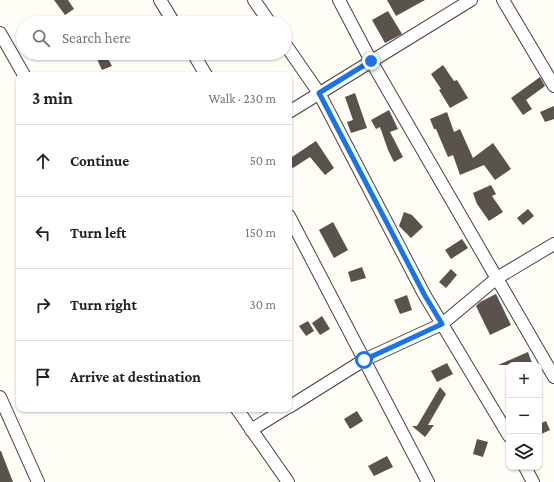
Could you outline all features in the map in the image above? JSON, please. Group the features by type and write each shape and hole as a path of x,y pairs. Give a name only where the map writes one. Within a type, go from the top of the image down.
{"street":[{"path":"160,0 170,16"},
{"path":"254,0 265,16"},
{"path":"339,0 371,61 554,377"},
{"path":"292,110 471,0"},
{"path":"503,0 554,86"},
{"path":"0,33 22,72"},
{"path":"292,54 319,93 424,294 508,434"},
{"path":"197,60 204,72"},
{"path":"292,222 428,482"},
{"path":"292,405 364,360 442,324 497,278 554,244"},
{"path":"0,397 38,482"},
{"path":"239,412 288,482"},
{"path":"251,430 280,412"},
{"path":"527,470 533,482"}],"building":[{"path":"54,0 68,0 74,9 65,15"},
{"path":"387,0 425,0 396,16"},
{"path":"388,11 402,34 385,43 372,20"},
{"path":"97,60 109,60 112,66 102,70"},
{"path":"443,65 454,81 457,80 468,98 450,108 439,90 441,89 431,74"},
{"path":"540,77 545,86 526,100 532,109 523,115 511,98"},
{"path":"355,93 367,128 351,133 347,122 353,120 345,97"},
{"path":"554,106 554,119 545,122 540,112"},
{"path":"389,110 398,129 390,132 403,157 394,162 380,127 376,129 371,120"},
{"path":"447,112 454,132 460,129 473,158 493,143 511,169 495,180 484,165 460,175 453,155 448,157 430,119"},
{"path":"316,141 334,168 325,175 310,157 293,168 292,157"},
{"path":"491,185 496,194 492,196 503,212 489,221 477,204 473,193"},
{"path":"528,209 534,216 523,225 517,218"},
{"path":"404,212 412,215 423,227 411,238 399,226"},
{"path":"333,222 348,250 334,258 319,230"},
{"path":"462,239 468,248 451,259 445,250"},
{"path":"362,267 366,278 351,282 348,272"},
{"path":"451,269 457,275 446,288 439,282"},
{"path":"496,294 511,325 490,335 476,306 480,302"},
{"path":"407,295 412,310 400,314 394,300"},
{"path":"322,316 330,329 320,335 312,323"},
{"path":"308,321 314,331 306,336 299,326"},
{"path":"528,352 532,362 506,362 506,365 498,365"},
{"path":"447,363 453,374 437,382 431,371"},
{"path":"440,387 446,394 428,425 434,425 425,437 412,426 417,426"},
{"path":"357,411 363,421 350,429 344,419"},
{"path":"546,421 550,430 542,434 542,423"},
{"path":"477,439 488,442 483,457 473,454"},
{"path":"1,451 13,482 0,482"},
{"path":"387,456 393,467 374,476 368,466"}],"route":[{"path":"364,360 442,324 424,294 319,93 371,61"}]}
